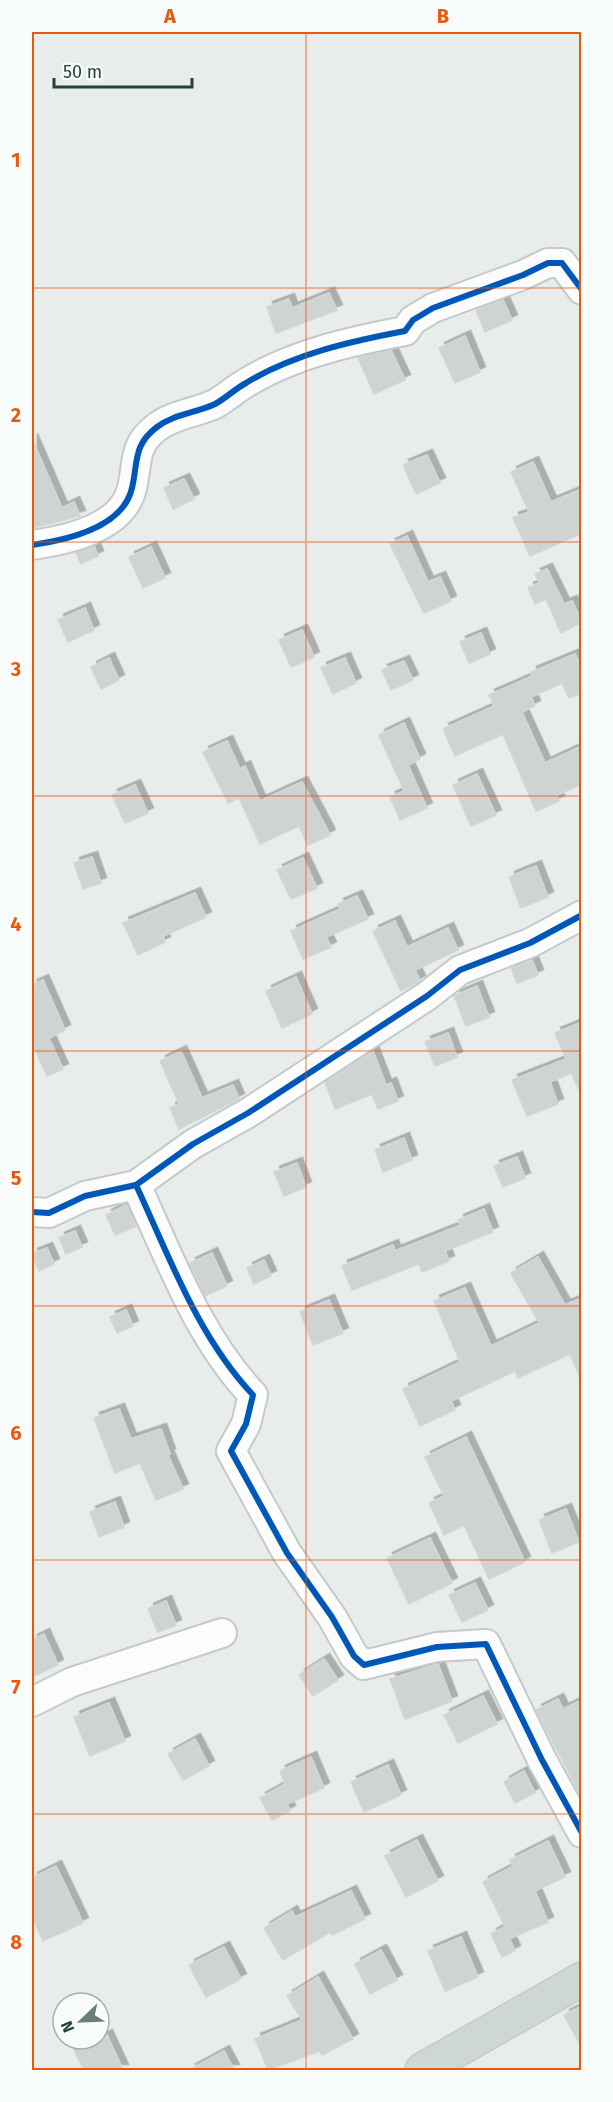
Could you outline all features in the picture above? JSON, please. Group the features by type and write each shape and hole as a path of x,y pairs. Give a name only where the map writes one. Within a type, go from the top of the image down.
{"main road":[{"path":"422,2070 582,1979"}],"street":[{"path":"32,545 64,540 122,512 132,489 140,443 156,427 176,417 218,403 246,382 347,342 405,331 412,320 433,308 523,275 548,263 562,263 582,290"},
{"path":"32,1212 49,1213 85,1196 136,1185 194,1144 248,1113 428,996 460,969 530,943 582,915"},
{"path":"136,1185 203,1324 222,1358 252,1395 246,1424 231,1451 287,1553 332,1617 354,1656 364,1665 437,1647 486,1644 542,1760 582,1833"},
{"path":"32,1702 72,1682 222,1633"}],"building":[{"path":"329,293 337,310 276,333 267,307 289,299 292,308"},
{"path":"503,300 512,320 485,332 476,310"},
{"path":"465,336 480,372 455,383 439,348"},
{"path":"391,350 405,380 374,394 358,358"},
{"path":"32,439 62,508 74,502 80,516 32,528"},
{"path":"427,455 440,483 416,494 403,465"},
{"path":"533,462 551,502 582,489 582,533 530,556 513,518 529,512 511,472"},
{"path":"184,479 194,499 173,509 164,488"},
{"path":"407,536 428,582 440,577 451,601 424,613 390,544"},
{"path":"94,546 98,556 81,564 76,553"},
{"path":"151,547 165,578 143,588 129,557"},
{"path":"547,569 564,604 572,601 582,622 561,633 546,599 535,604 528,588 539,583 535,574"},
{"path":"85,608 94,630 68,642 58,620"},
{"path":"302,630 314,657 291,667 279,640"},
{"path":"481,633 490,654 469,663 460,642"},
{"path":"575,654 582,669 582,693 569,698 562,683 531,697 535,706 522,712 545,763 582,746 582,784 557,795 559,801 536,811 503,734 455,756 443,729 494,706 489,695 532,676 531,672"},
{"path":"109,658 119,680 101,689 91,667"},
{"path":"345,658 356,683 333,694 321,668"},
{"path":"404,661 413,680 391,690 382,670"},
{"path":"404,723 420,759 408,765 427,808 400,820 390,797 404,791 379,735"},
{"path":"227,741 240,769 245,766 260,801 302,782 330,835 308,845 299,826 260,844 239,798 228,803 203,752"},
{"path":"477,774 496,815 471,826 453,785"},
{"path":"135,785 148,813 125,823 112,795"},
{"path":"92,857 101,883 83,889 74,863"},
{"path":"303,858 317,888 291,899 277,870"},
{"path":"536,866 548,897 521,908 509,877"},
{"path":"195,893 206,917 163,936 165,942 138,955 123,923"},
{"path":"357,896 368,919 326,937 331,947 303,959 291,931 340,909 338,904"},
{"path":"395,921 407,947 448,928 458,950 415,970 420,981 401,991 373,931"},
{"path":"532,960 538,975 517,983 511,968"},
{"path":"296,977 312,1014 282,1028 266,991"},
{"path":"43,980 65,1030 49,1038 63,1069 47,1076 32,1042 32,985"},
{"path":"477,986 489,1017 466,1026 454,996"},
{"path":"582,1022 582,1096 571,1073 550,1082 558,1104 527,1116 512,1080 566,1059 555,1033"},
{"path":"448,1033 457,1057 435,1066 425,1042"},
{"path":"181,1051 202,1098 233,1085 239,1099 179,1129 170,1108 179,1104 160,1061"},
{"path":"373,1051 386,1085 391,1083 398,1101 378,1109 372,1094 335,1109 325,1082"},
{"path":"404,1138 412,1160 383,1172 375,1150"},
{"path":"517,1157 525,1178 503,1187 494,1166"},
{"path":"297,1163 306,1187 284,1196 274,1172"},
{"path":"126,1205 136,1226 115,1235 106,1215"},
{"path":"484,1209 493,1232 445,1251 449,1261 422,1272 419,1264 352,1290 342,1266 393,1245 395,1251 461,1225 458,1220"},
{"path":"75,1231 82,1247 66,1254 59,1238"},
{"path":"47,1248 54,1264 39,1271 32,1254"},
{"path":"212,1253 227,1286 205,1296 190,1263"},
{"path":"538,1257 565,1305 582,1298 582,1382 570,1354 518,1378 515,1371 451,1401 455,1410 420,1426 403,1389 460,1362 434,1301 465,1288 491,1346 539,1323 511,1273"},
{"path":"264,1260 271,1276 254,1284 247,1268"},
{"path":"329,1300 343,1333 313,1345 300,1312"},
{"path":"126,1310 133,1326 117,1333 110,1317"},
{"path":"119,1409 131,1439 161,1429 170,1454 168,1455 183,1489 156,1500 140,1463 115,1473 94,1418"},
{"path":"466,1437 525,1562 489,1579 464,1525 444,1535 429,1503 444,1496 425,1457"},
{"path":"115,1502 124,1527 99,1537 90,1512"},
{"path":"566,1509 579,1542 552,1553 539,1520"},
{"path":"430,1538 452,1583 409,1604 387,1558"},
{"path":"475,1583 488,1610 462,1622 449,1595"},
{"path":"166,1601 176,1625 158,1632 148,1609"},
{"path":"44,1634 58,1665 32,1677 32,1640"},
{"path":"324,1659 338,1680 313,1696 299,1675"},
{"path":"438,1664 452,1701 405,1719 390,1679"},
{"path":"483,1696 497,1724 458,1743 444,1715"},
{"path":"558,1699 563,1709 582,1700 582,1798 536,1710"},
{"path":"109,1703 125,1741 90,1756 74,1717"},
{"path":"195,1739 209,1766 183,1780 168,1754"},
{"path":"311,1757 324,1788 287,1804 290,1811 272,1820 260,1798 285,1784 280,1771"},
{"path":"388,1765 401,1795 364,1812 351,1782"},
{"path":"524,1771 535,1793 515,1803 504,1782"},
{"path":"417,1840 438,1881 406,1897 385,1856"},
{"path":"548,1841 565,1877 535,1891 548,1922 511,1938 483,1882 513,1866 510,1860"},
{"path":"56,1866 83,1923 43,1941 32,1917 32,1878"},
{"path":"351,1891 365,1919 332,1935 330,1932 283,1960 264,1928 292,1911 295,1917"},
{"path":"504,1927 515,1951 502,1957 491,1934"},
{"path":"461,1937 478,1977 445,1991 428,1951"},
{"path":"224,1947 241,1979 206,1997 189,1965"},
{"path":"381,1950 397,1980 370,1994 355,1964"},
{"path":"318,1977 353,2039 322,2055 320,2051 268,2070 255,2039 302,2020 287,1996"},
{"path":"582,2006 582,2048 564,2015"},
{"path":"111,2044 123,2070 84,2070 74,2051 111,2051"},
{"path":"224,2051 234,2070 189,2070"}],"cycle path":[{"path":"32,545 61,540 92,530 106,522 127,502 140,447 149,434 171,419 215,404 242,385 283,364 323,350 405,331 413,320 433,308 523,275 548,263 562,263 582,290"},
{"path":"32,1212 49,1213 85,1196 136,1185 193,1144 248,1113 427,996 460,970 530,943 582,915"},
{"path":"136,1185 186,1295 201,1322 216,1348 253,1395 246,1424 231,1451 287,1553 332,1617 354,1656 364,1665 437,1647 486,1644 542,1760 582,1833"}]}
